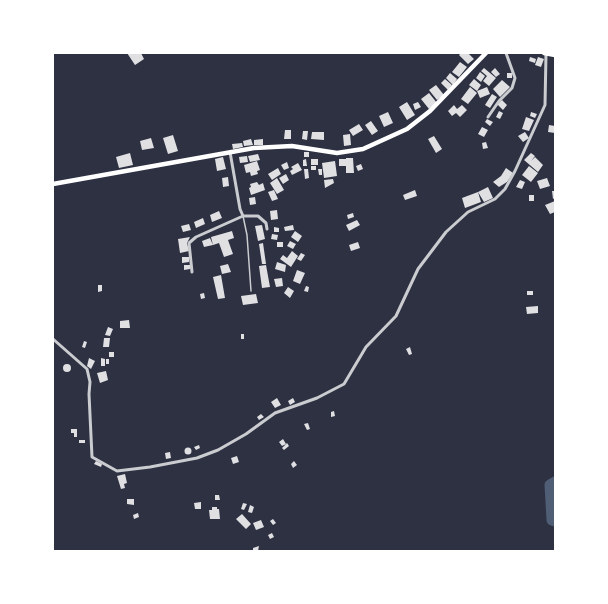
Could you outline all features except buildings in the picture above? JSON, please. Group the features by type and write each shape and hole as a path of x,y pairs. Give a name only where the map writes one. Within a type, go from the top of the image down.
{"main road":[{"path":"53,184 254,148 292,146 337,153 363,149 407,129 430,112 486,53"},
{"path":"545,53 555,55"}],"street":[{"path":"488,117 499,100 512,88 515,78 506,53"},
{"path":"53,339 87,369 90,382 89,394 92,457 117,471 150,468 197,458 218,450 246,434 275,413 317,398 344,384 366,347 396,316 418,269 446,232 468,212 495,199 505,189 515,171 545,105 545,53"},
{"path":"230,152 240,209 243,216"},
{"path":"192,272 189,243 196,237 243,216 258,216 266,223 267,230"}],"lane":[{"path":"243,216 247,234 251,291"}],"waterway":[{"path":"555,482 550,485 552,520 555,521"}]}
